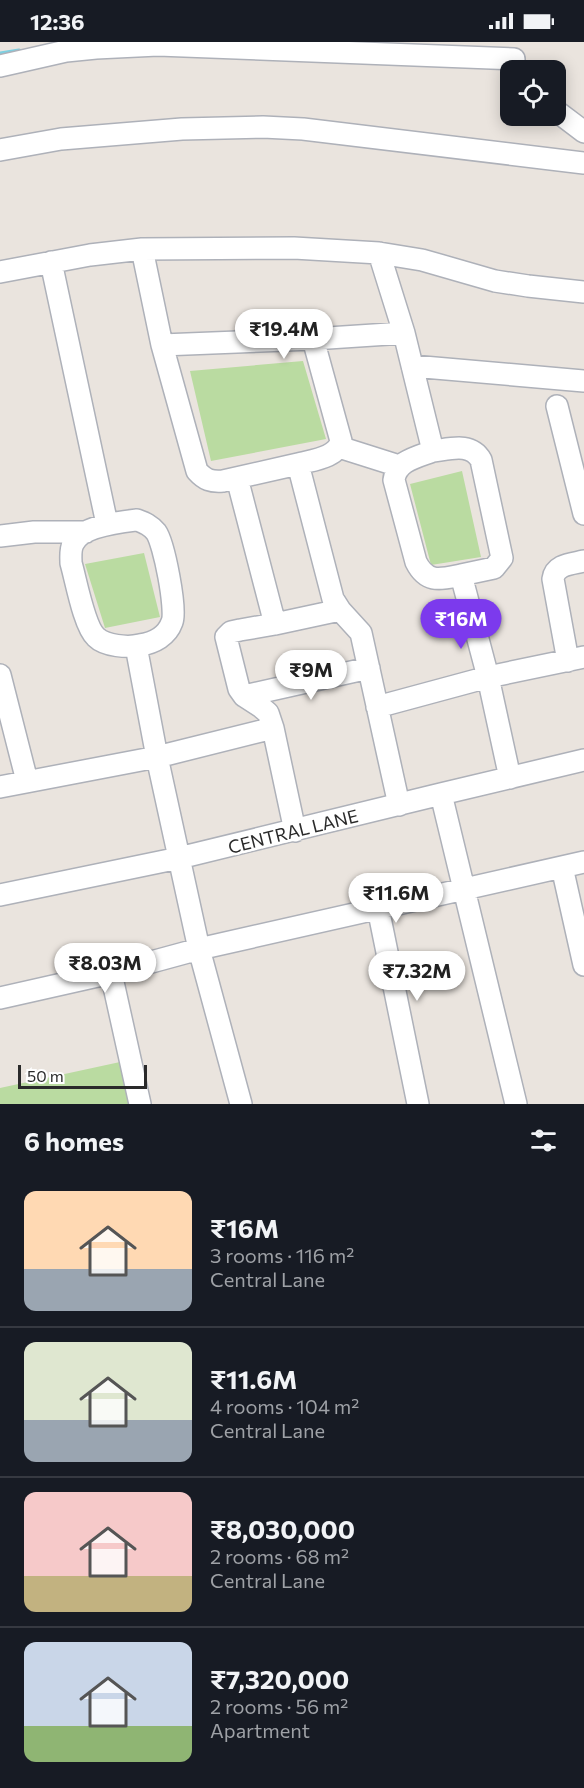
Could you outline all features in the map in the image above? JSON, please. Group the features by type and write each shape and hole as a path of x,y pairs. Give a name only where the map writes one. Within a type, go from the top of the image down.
{"street":[{"path":"0,66 66,51 158,45 516,57"},
{"path":"566,118 584,132"},
{"path":"0,150 61,139 182,129 263,127 303,129 584,163"},
{"path":"0,272 142,249 294,248 379,253 422,260 495,281 584,292"},
{"path":"142,249 162,345 197,471 203,478 211,482 223,482 325,456 335,452 339,447 341,441 313,339"},
{"path":"379,253 404,333 433,451"},
{"path":"51,262 107,524"},
{"path":"162,345 404,333"},
{"path":"412,366 584,381"},
{"path":"557,406 584,514"},
{"path":"339,447 399,466"},
{"path":"465,448 477,453 481,460 502,558 499,564 494,568 461,576 437,579 428,577 420,570 394,480 399,466 433,451 465,448"},
{"path":"298,464 333,598 339,610 362,633 399,805"},
{"path":"237,478 275,624"},
{"path":"137,520 148,524 157,534 162,544 174,609 172,622 160,638 149,644 136,646 106,643 96,637 87,622 71,563 73,543 86,532 107,524 137,520"},
{"path":"0,536 34,532 86,532"},
{"path":"377,707 488,677 576,659 553,579 558,569 584,561"},
{"path":"461,576 488,677 510,778"},
{"path":"295,831 268,713 238,689 226,637 231,632 339,610"},
{"path":"136,646 200,950 241,1104"},
{"path":"244,696 369,668"},
{"path":"0,675 27,781"},
{"path":"0,787 158,757 273,728"},
{"name":"CENTRAL LANE","path":"0,895 179,858 584,760"},
{"path":"441,794 516,1104"},
{"path":"0,998 378,908 584,862"},
{"path":"562,867 583,954"},
{"path":"378,908 418,1104"},
{"path":"111,973 141,1104"}],"green space":[{"path":"303,361 326,439 211,461 190,371"},
{"path":"462,471 481,557 431,565 410,484"},
{"path":"144,553 160,617 105,628 85,564"},
{"path":"120,1062 129,1104 0,1104 0,1088"}],"waterway":[{"path":"0,54 19,51"}]}
